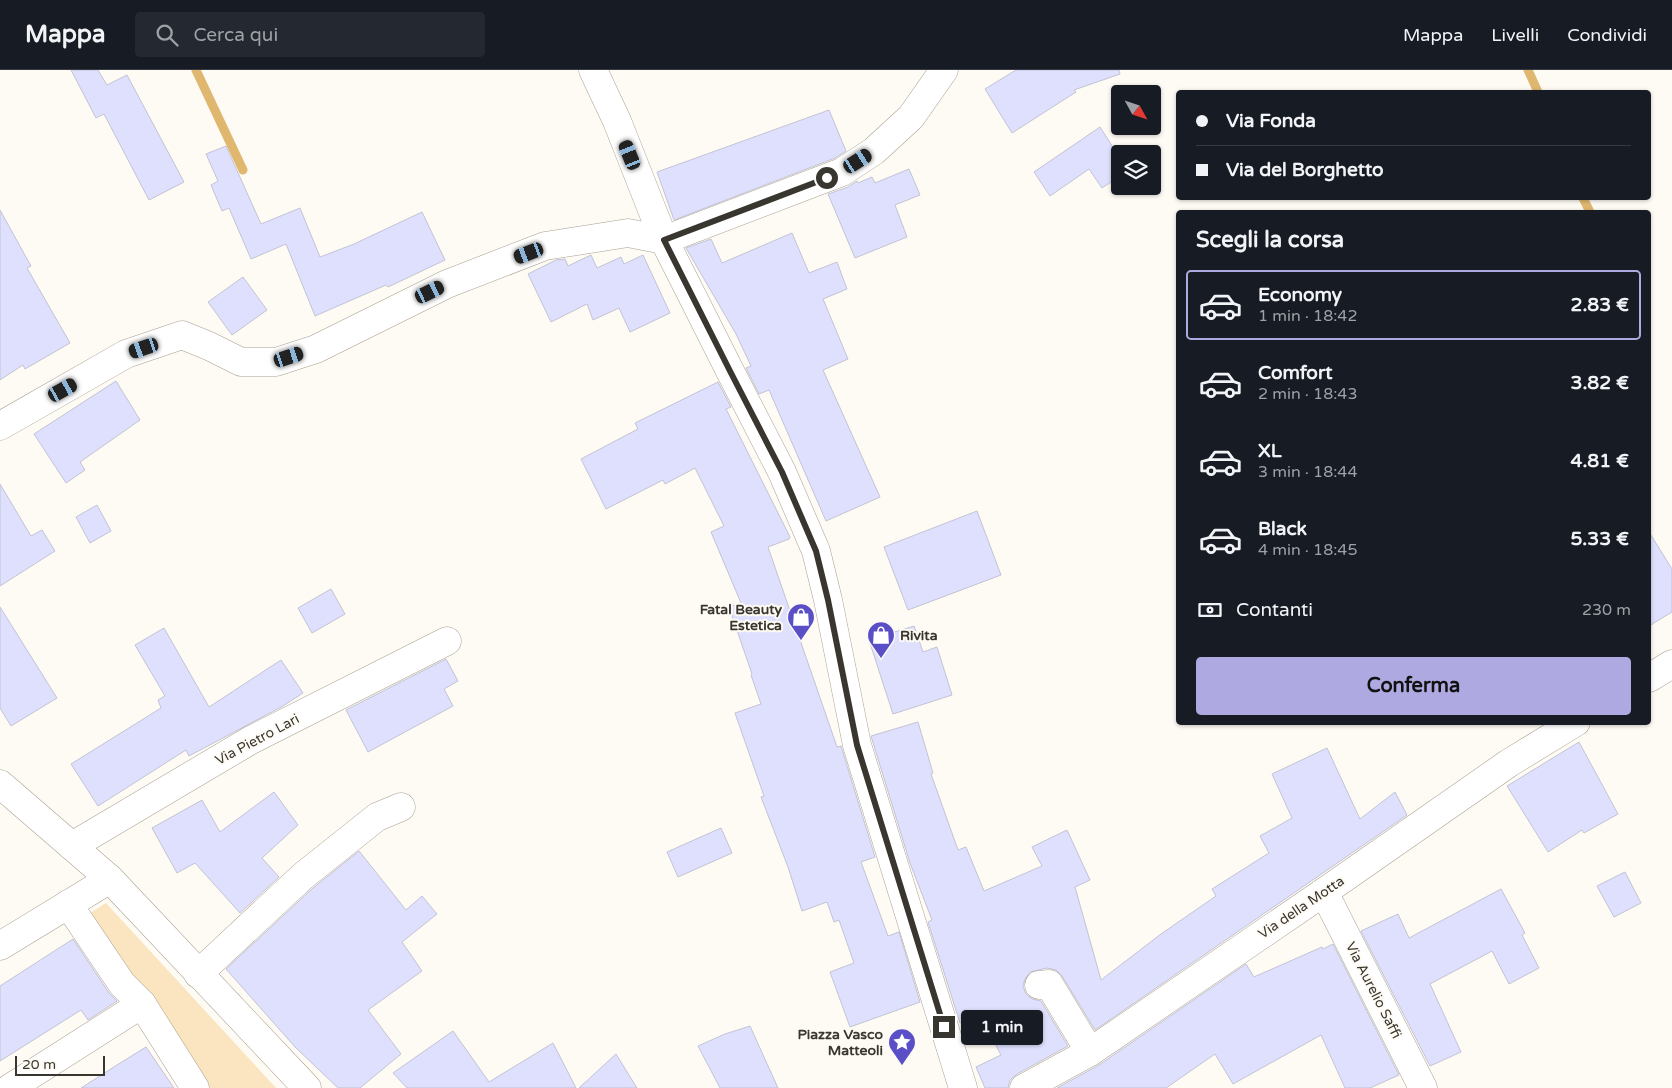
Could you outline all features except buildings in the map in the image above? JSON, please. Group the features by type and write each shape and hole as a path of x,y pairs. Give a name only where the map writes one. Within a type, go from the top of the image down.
{"street":[{"path":"593,70 617,121 664,240 782,472 816,551 828,600 857,745 964,1088"},
{"path":"0,426 126,354 182,335 241,362 276,362 316,349 447,284 545,246 628,233 664,240 842,172 874,151 911,117 944,70"},
{"name":"Via Pietro Lari","path":"72,846 251,740 447,641"},
{"path":"1651,677 1672,664"},
{"name":"Via della Motta","path":"1024,1088 1090,1052 1509,763 1571,725"},
{"path":"0,784 110,878 306,1088"},
{"path":"198,974 304,876 377,817 400,807"},
{"path":"0,946 110,878"},
{"name":"Via Aurelio Saffi","path":"1324,892 1423,1088"},
{"path":"68,904 122,984 142,1004 195,1088"},
{"path":"1039,984 1049,984 1090,1052"},
{"path":"10,1088 142,1004"}],"shaded area":[{"path":"106,903 276,1088 201,1088 87,915"}],"waterway":[{"path":"196,70 243,170"},
{"path":"1528,70 1537,90"},
{"path":"1584,200 1589,210"}],"place":[{"name":"Fatal Beauty Estetica","path":"801,641"},
{"name":"Rivita","path":"881,659"},
{"name":"Piazza Vasco Matteoli","path":"902,1066"}],"route":[{"path":"827,178 664,240 782,472 816,551 828,600 857,745 944,1027"}]}
